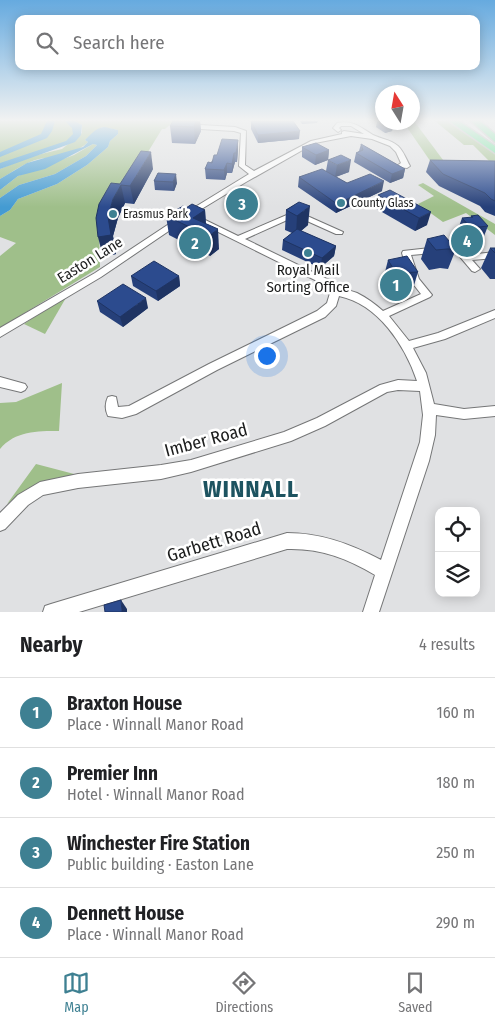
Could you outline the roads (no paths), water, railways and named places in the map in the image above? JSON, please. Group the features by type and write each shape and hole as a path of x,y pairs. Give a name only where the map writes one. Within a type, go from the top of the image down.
{"street":[{"path":"243,150 242,166 254,174"},
{"name":"Easton Lane","path":"0,334 98,275 254,174 300,150"},
{"path":"397,150 404,164"},
{"path":"238,239 296,213 339,232"},
{"path":"188,215 326,282 335,292 354,296 381,316 406,346 417,366 429,409 427,444 371,612"},
{"path":"381,316 427,295 415,280 414,267 406,253 457,248 474,269"},
{"path":"467,258 495,254"},
{"path":"112,402 112,412 122,413 132,410 221,363 321,314 332,304 335,292"},
{"path":"406,346 441,336 495,314"},
{"path":"0,383 21,386"},
{"name":"Imber Road","path":"0,524 23,500 40,489 78,481 160,472 190,466 286,437 321,422 384,388 398,385 424,386"},
{"path":"429,409 464,414 495,411"},
{"name":"Garbett Road","path":"51,612 288,541 323,542 359,556 385,572"}],"water":[{"path":"40,150 54,150 0,169 0,163"},
{"path":"74,150 82,150 45,169 18,176 0,190 0,179 27,163"},
{"path":"92,150 105,150 87,165 57,184 18,199 10,210 0,216 0,198 19,185 55,174 86,156"}],"waterway":[{"path":"0,155 13,150"}],"place":[{"name":"County Glass","path":"341,203"},
{"name":"Winchester Fire Station","path":"242,204"},
{"name":"Erasmus Park","path":"113,214"},
{"name":"Dennett House","path":"467,241"},
{"name":"Premier Inn","path":"195,243"},
{"name":"Royal Mail Sorting Office","path":"308,253"},
{"name":"Braxton House","path":"396,285"}],"district":[{"name":"WINNALL","path":"251,489"}]}
